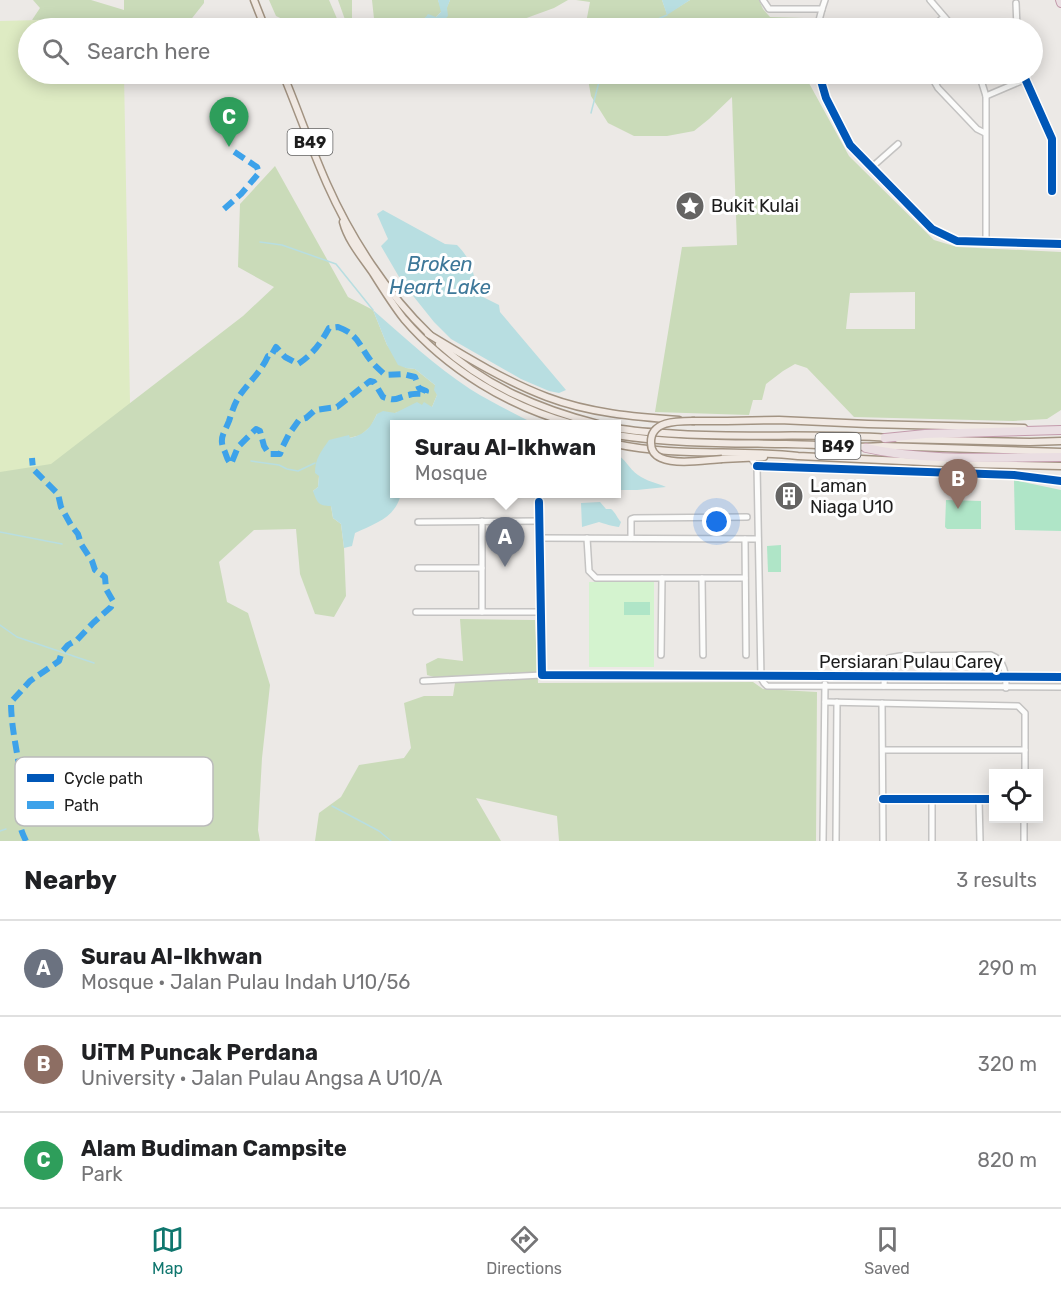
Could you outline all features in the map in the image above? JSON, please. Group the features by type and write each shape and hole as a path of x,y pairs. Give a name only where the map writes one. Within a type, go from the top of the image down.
{"highway":[{"path":"885,438 1061,428"},
{"path":"866,448 939,456 1061,457"}],"main road":[{"path":"254,0 261,18"},
{"name":"B49","path":"287,84 327,184 358,245 417,323 467,367 503,389 541,407 583,420"},
{"name":"B49","path":"339,210 353,243 403,318 422,338 450,362 489,389 556,420"},
{"path":"428,334 494,372 549,398 632,416 695,421"},
{"path":"798,456 674,461 655,454 651,450 650,441 657,428 671,422 695,421 779,420 1061,428"},
{"name":"B49","path":"621,429 639,432 719,436 811,435 946,441 1061,441"},
{"name":"B49","path":"621,436 729,444 1061,452"},
{"name":"B49","path":"621,445 658,449 798,456 1061,466"}],"street":[{"path":"763,0 769,9 822,9"},
{"path":"820,18 825,0"},
{"path":"930,0 944,17"},
{"path":"1016,3 1017,18"},
{"path":"822,84 826,98 850,145 932,229 957,241 1061,244"},
{"path":"936,84 977,129 985,133"},
{"path":"982,84 986,96 986,242"},
{"path":"986,96 1009,84"},
{"path":"1028,84 1052,139 1052,191"},
{"path":"872,167 898,144"},
{"path":"750,457 757,466 761,676"},
{"path":"757,466 1014,475 1061,481"},
{"path":"539,502 542,675"},
{"path":"631,538 630,522 634,518 747,517"},
{"path":"482,521 482,612"},
{"path":"418,522 539,521"},
{"path":"540,538 758,538"},
{"path":"587,538 589,571 596,578 745,578"},
{"path":"745,539 746,655"},
{"path":"418,568 482,568"},
{"path":"661,656 662,578"},
{"path":"702,578 703,655"},
{"path":"416,612 541,612"},
{"path":"885,686 885,664 890,658 991,655 998,657 1002,664 1006,677 1006,688"},
{"name":"Persiaran Pulau Carey","path":"423,681 542,675 1061,677"},
{"name":"Persiaran Pulau Carey","path":"761,676 768,686 1061,687"},
{"path":"823,841 825,676"},
{"path":"825,702 1018,706 1025,713 1024,769"},
{"path":"836,841 837,702"},
{"path":"882,703 883,841"},
{"path":"882,750 1025,750"},
{"path":"932,799 932,841"},
{"path":"979,799 980,841"},
{"path":"883,800 989,799"},
{"path":"1024,823 1024,841"}],"green space":[{"path":"33,0 91,0 124,10 124,0 204,0 192,18 33,18 40,8"},
{"path":"269,0 329,0 337,18 280,18 276,16"},
{"path":"338,0 352,0 352,18 344,18"},
{"path":"372,0 438,0 442,11 436,18 374,18"},
{"path":"450,0 568,0 526,18 442,18"},
{"path":"576,0 662,0 667,14 690,0 759,0 770,17 804,18 587,18 590,2"},
{"path":"0,21 18,21 18,84 124,84 136,757 15,757 15,826 138,826 138,841 0,841"},
{"path":"589,84 809,84 849,156 934,240 957,247 1061,252 1061,410 1047,419 1013,421 854,417 807,368 795,364 766,384 762,400 753,400 749,415 655,412 682,247 737,245 732,97 694,131 667,136 634,136 608,123 591,96","holes":["915,292 915,329 846,329 850,293"]},
{"path":"275,166 348,297 373,310 387,345 406,368 415,369 435,385 437,395 432,407 422,405 395,413 377,414 371,426 361,435 349,438 319,476 318,487 313,491 331,506 333,518 341,524 344,548 346,596 334,617 315,614 300,574 296,529 254,530 219,562 227,602 248,613 270,685 262,758 258,830 260,841 0,841 0,472 51,464 243,316 274,287 238,267 240,204"},
{"path":"1014,480 1061,490 1061,531 1015,530"},
{"path":"946,500 981,501 981,529 947,529 945,527"},
{"path":"781,545 781,572 768,572 767,546"},
{"path":"589,582 654,582 654,667 589,667"},
{"path":"624,602 650,602 650,615 624,615"},
{"path":"460,619 535,620 538,683 753,682 763,689 817,692 816,841 559,841 557,816 476,798 501,841 315,841 319,813 341,797 359,765 404,758 411,748 404,703 424,696 453,696 455,683 427,675 426,664 438,658 463,661"}],"water":[{"path":"438,0 450,0 446,18 425,18 428,14 436,17 441,12"},
{"path":"662,0 690,0 667,15"},
{"name":"Broken Heart Lake","path":"383,210 445,244 457,245 472,267 477,294 499,305 500,312 566,390 559,393 549,391 521,379 451,339 434,322 402,282 381,246 388,239 377,214"},
{"name":"Broken Heart Lake","path":"373,310 457,380 527,420 390,420 390,498 400,498 394,509 384,519 355,533 352,546 344,548 341,524 333,518 331,506 319,503 313,491 318,487 319,476 315,473 315,468 321,452 329,440 349,435 350,438 364,432 370,427 377,414 383,411 395,413 417,402 422,405 424,402 432,407 437,395 434,390 435,385 415,369 398,365"},
{"path":"621,457 641,477 666,487 621,490"},
{"path":"600,502 606,509 614,512 621,522 619,527 599,522 582,527 581,503"}],"waterway":[{"path":"660,18 667,15"},
{"path":"591,113 598,84"},
{"path":"260,242 282,245 336,264 373,310"},
{"path":"251,461 279,465 298,471 315,463"},
{"path":"0,532 62,544"},
{"path":"0,625 17,637 94,663"},
{"path":"332,806 379,831 391,841"},
{"path":"0,831 6,829"}],"marked path":[{"path":"224,209 259,173 257,167 233,151"},
{"path":"338,327 350,333 358,341 371,361 385,375 403,374 415,377 419,388 426,391 425,394 412,394 394,399 383,397 374,382 370,381 337,407 315,410 306,418 299,420 289,434 280,454 269,454 260,431 256,429 238,447 231,464 223,447 222,436 238,398 268,356 271,356 276,347 285,357 298,364 316,348 329,328 338,327"},
{"path":"18,757 11,702 30,681 59,661 68,645 77,640 111,607 113,601 106,589 105,577 95,570 78,534 61,507 58,494 33,469 32,458"},
{"path":"21,826 26,841"}],"cycle path":[{"path":"822,84 826,98 850,145 932,229 957,241 1061,244"},
{"path":"1027,84 1052,139 1052,191"},
{"path":"757,466 1014,475 1061,481"},
{"path":"539,502 542,675 1061,677"},
{"path":"883,799 989,799"}],"place":[{"name":"Alam Budiman Campsite","path":"229,147"},
{"name":"Bukit Kulai","path":"690,206"},
{"name":"Laman Niaga U10","path":"789,496"},
{"name":"UiTM Puncak Perdana","path":"958,509"},
{"name":"Surau Al-Ikhwan","path":"505,567"}]}
